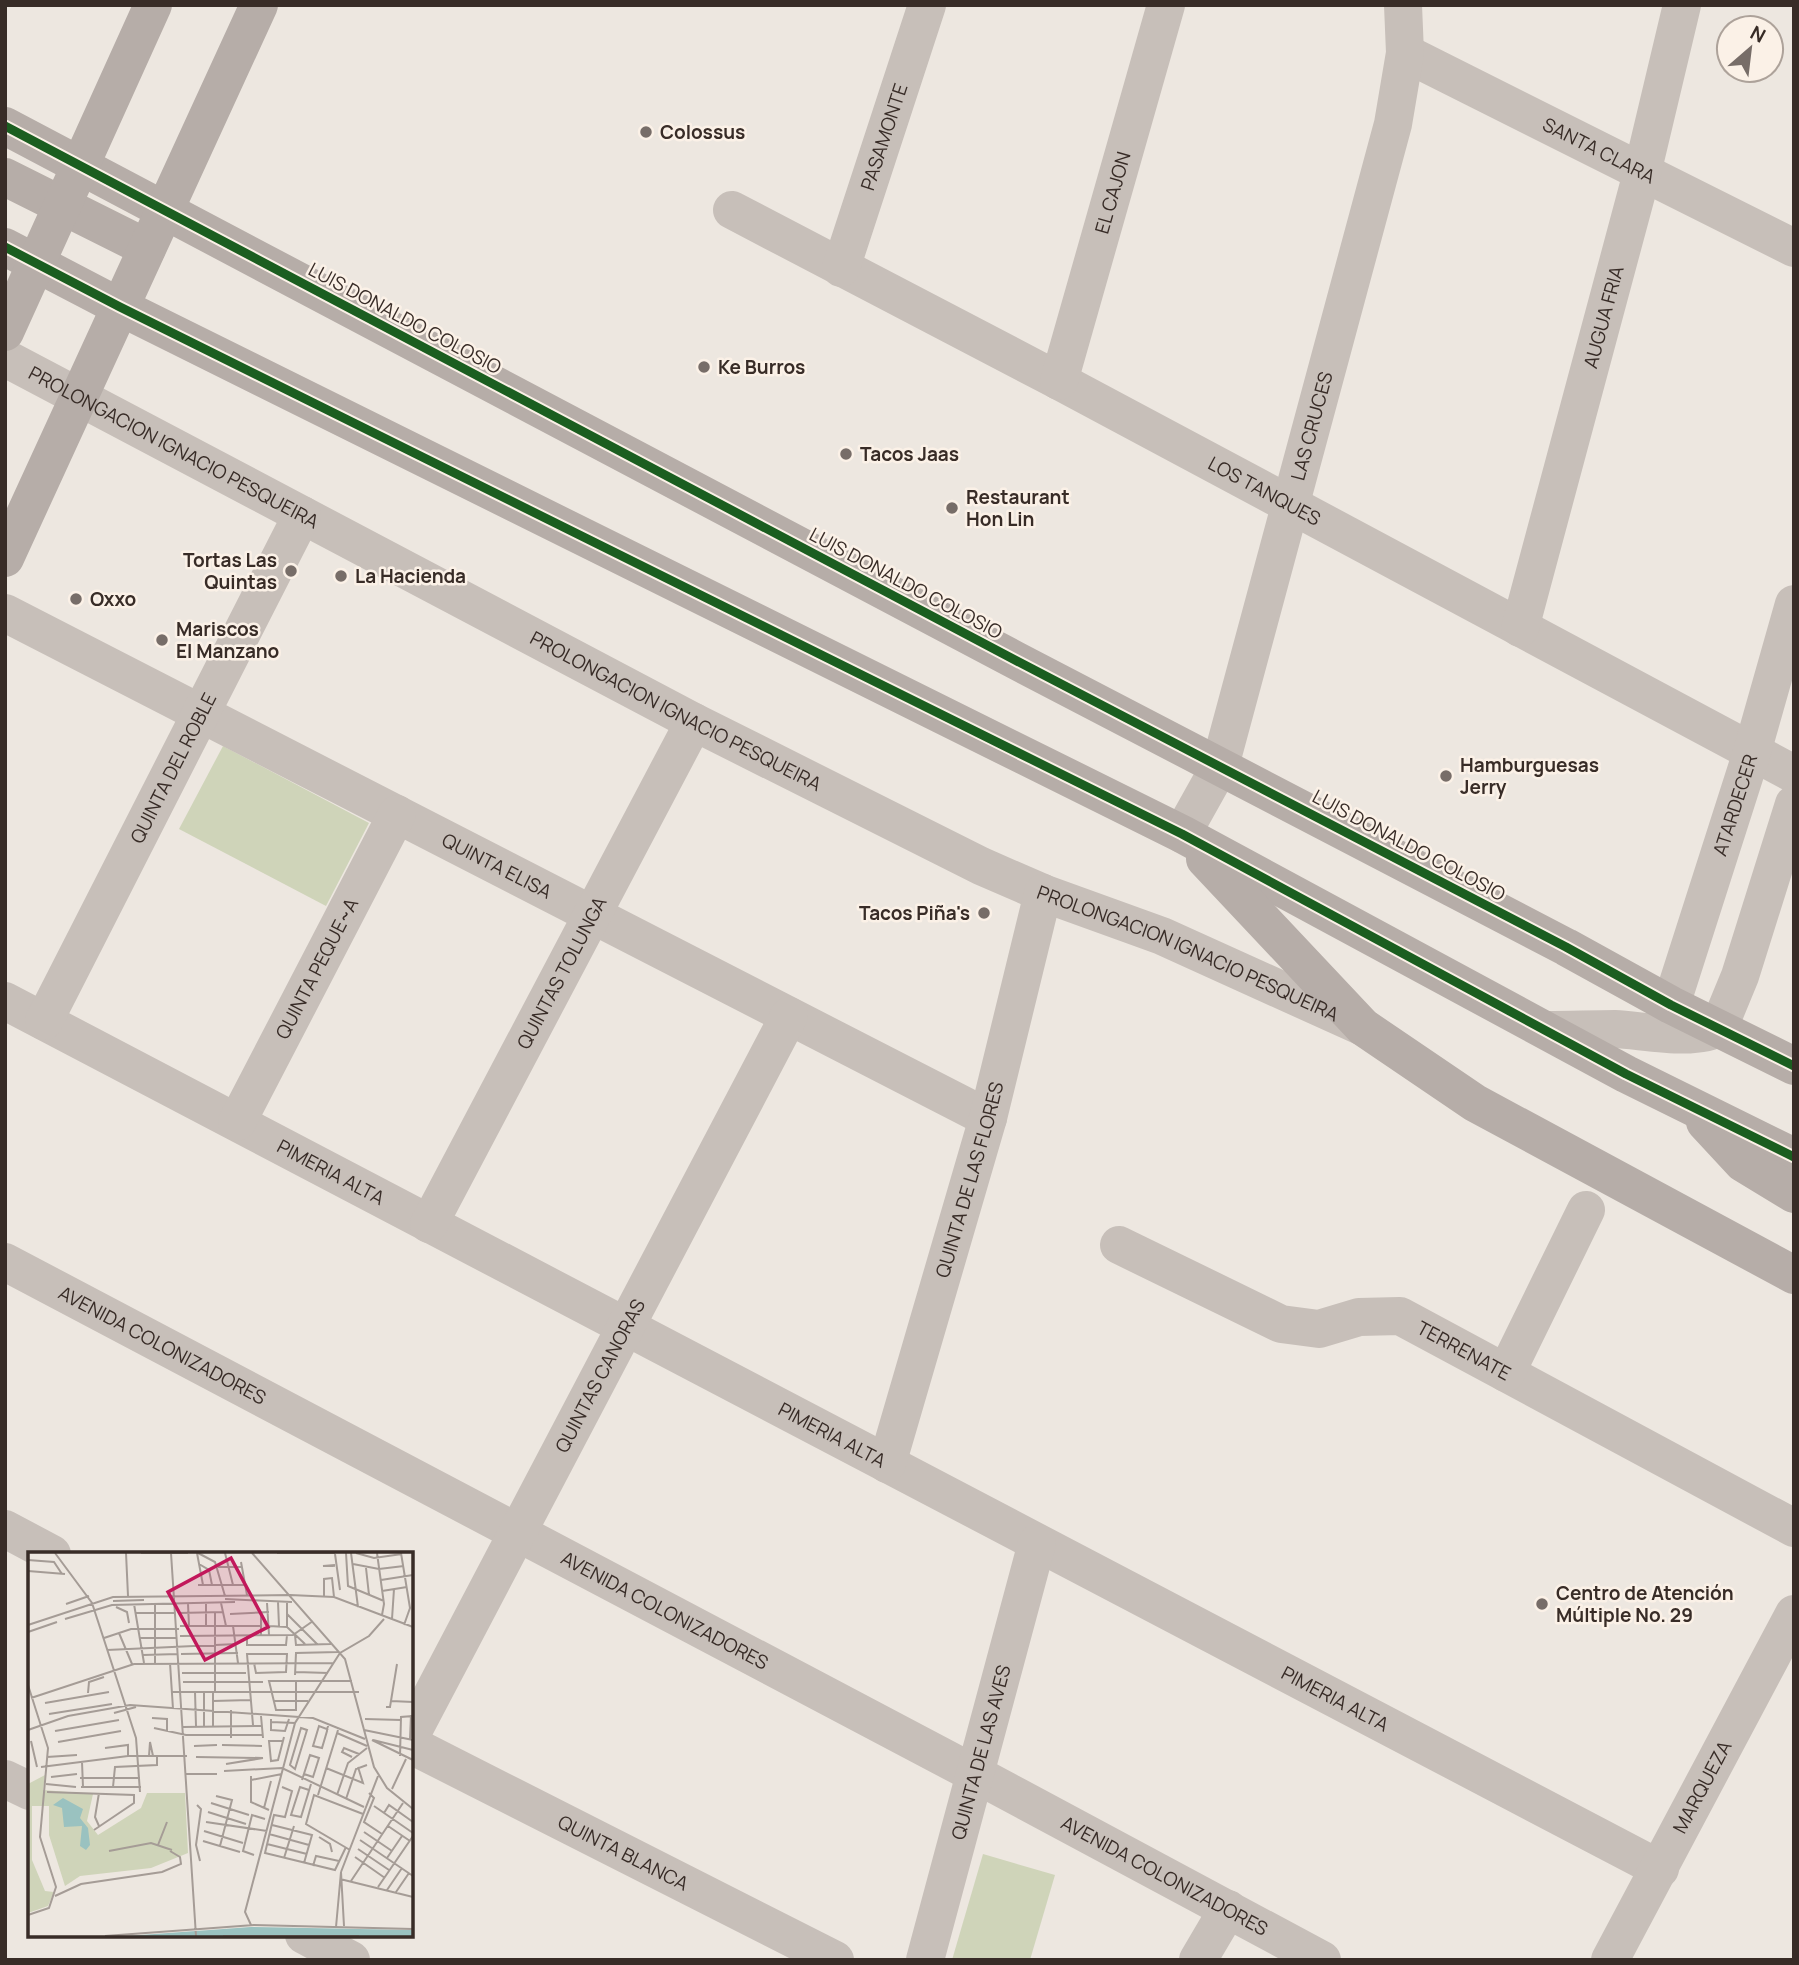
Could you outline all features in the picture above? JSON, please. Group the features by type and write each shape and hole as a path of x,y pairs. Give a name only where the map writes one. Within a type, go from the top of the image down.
{"main road":[{"path":"5,332 21,255 62,205 153,5"},
{"path":"5,558 258,5"},
{"name":"LUIS DONALDO COLOSIO","path":"5,126 1671,1005 1794,1066"},
{"path":"5,177 147,248"},
{"path":"21,255 120,307 1182,834 1626,1074 1794,1157"},
{"name":"PROLONGACION IGNACIO PESQUEIRA","path":"1182,834 1363,1027 1475,1102 1794,1275"},
{"path":"1689,1105 1742,1163 1794,1194"}],"street":[{"name":"PASAMONTE","path":"841,268 927,5"},
{"name":"EL CAJON","path":"1059,381 1166,5"},
{"name":"LAS CRUCES","path":"1182,834 1220,766 1393,124 1405,53 1403,5"},
{"name":"AUGUA FRIA","path":"1520,628 1642,173 1682,5"},
{"name":"SANTA CLARA","path":"1405,53 1794,248"},
{"name":"LOS TANQUES","path":"732,210 1059,381 1794,774"},
{"name":"PROLONGACION IGNACIO PESQUEIRA","path":"5,358 694,722 981,866 1042,893 1162,936 1363,1027"},
{"name":"QUINTA DEL ROBLE","path":"44,1021 302,515"},
{"name":"ATARDECER","path":"1671,1005 1752,752 1794,604"},
{"name":"QUINTA ELISA","path":"5,612 988,1118"},
{"name":"QUINTAS TOLUNGA","path":"429,1224 694,722"},
{"path":"1548,1030 1616,1029 1695,1034 1712,1032 1719,1027 1740,976 1794,804"},
{"name":"QUINTA PEQUE~A","path":"237,1122 397,814"},
{"name":"QUINTA DE LAS FLORES","path":"887,1464 988,1118 1042,893"},
{"name":"PIMERIA ALTA","path":"5,1001 1660,1869"},
{"name":"QUINTAS CANORAS","path":"413,1731 789,1016"},
{"path":"1506,1373 1586,1210"},
{"name":"TERRENATE","path":"1119,1245 1281,1324 1319,1329 1359,1317 1400,1317 1794,1528"},
{"name":"AVENIDA COLONIZADORES","path":"5,1262 1322,1960"},
{"path":"5,1529 48,1552"},
{"name":"QUINTA DE LAS AVES","path":"925,1960 1037,1543"},
{"name":"MARQUEZA","path":"1610,1960 1794,1614"},
{"name":"QUINTA BLANCA","path":"413,1746 835,1960"},
{"path":"5,1779 28,1790"},
{"path":"1198,1960 1228,1909"},
{"path":"292,1960 304,1937"},
{"path":"309,1937 351,1960"}],"green space":[{"path":"223,746 369,823 326,906 179,829"},
{"path":"983,1854 1055,1875 1030,1960 952,1960"}],"cycle path":[{"path":"5,126 1015,660 1566,947 1671,1005 1794,1066"},
{"path":"5,247 120,307 1182,834 1626,1074 1794,1157"}],"place":[{"name":"Colossus","path":"646,132"},
{"name":"Ke Burros","path":"704,367"},
{"name":"Tacos Jaas","path":"846,454"},
{"name":"Restaurant Hon Lin","path":"952,508"},
{"name":"Tortas Las Quintas","path":"291,571"},
{"name":"La Hacienda","path":"341,576"},
{"name":"Oxxo","path":"76,599"},
{"name":"Mariscos El Manzano","path":"162,640"},
{"name":"Hamburguesas Jerry","path":"1446,776"},
{"name":"Tacos Piña's","path":"984,913"},
{"name":"Centro de Atención Múltiple No. 29","path":"1542,1604"}]}
